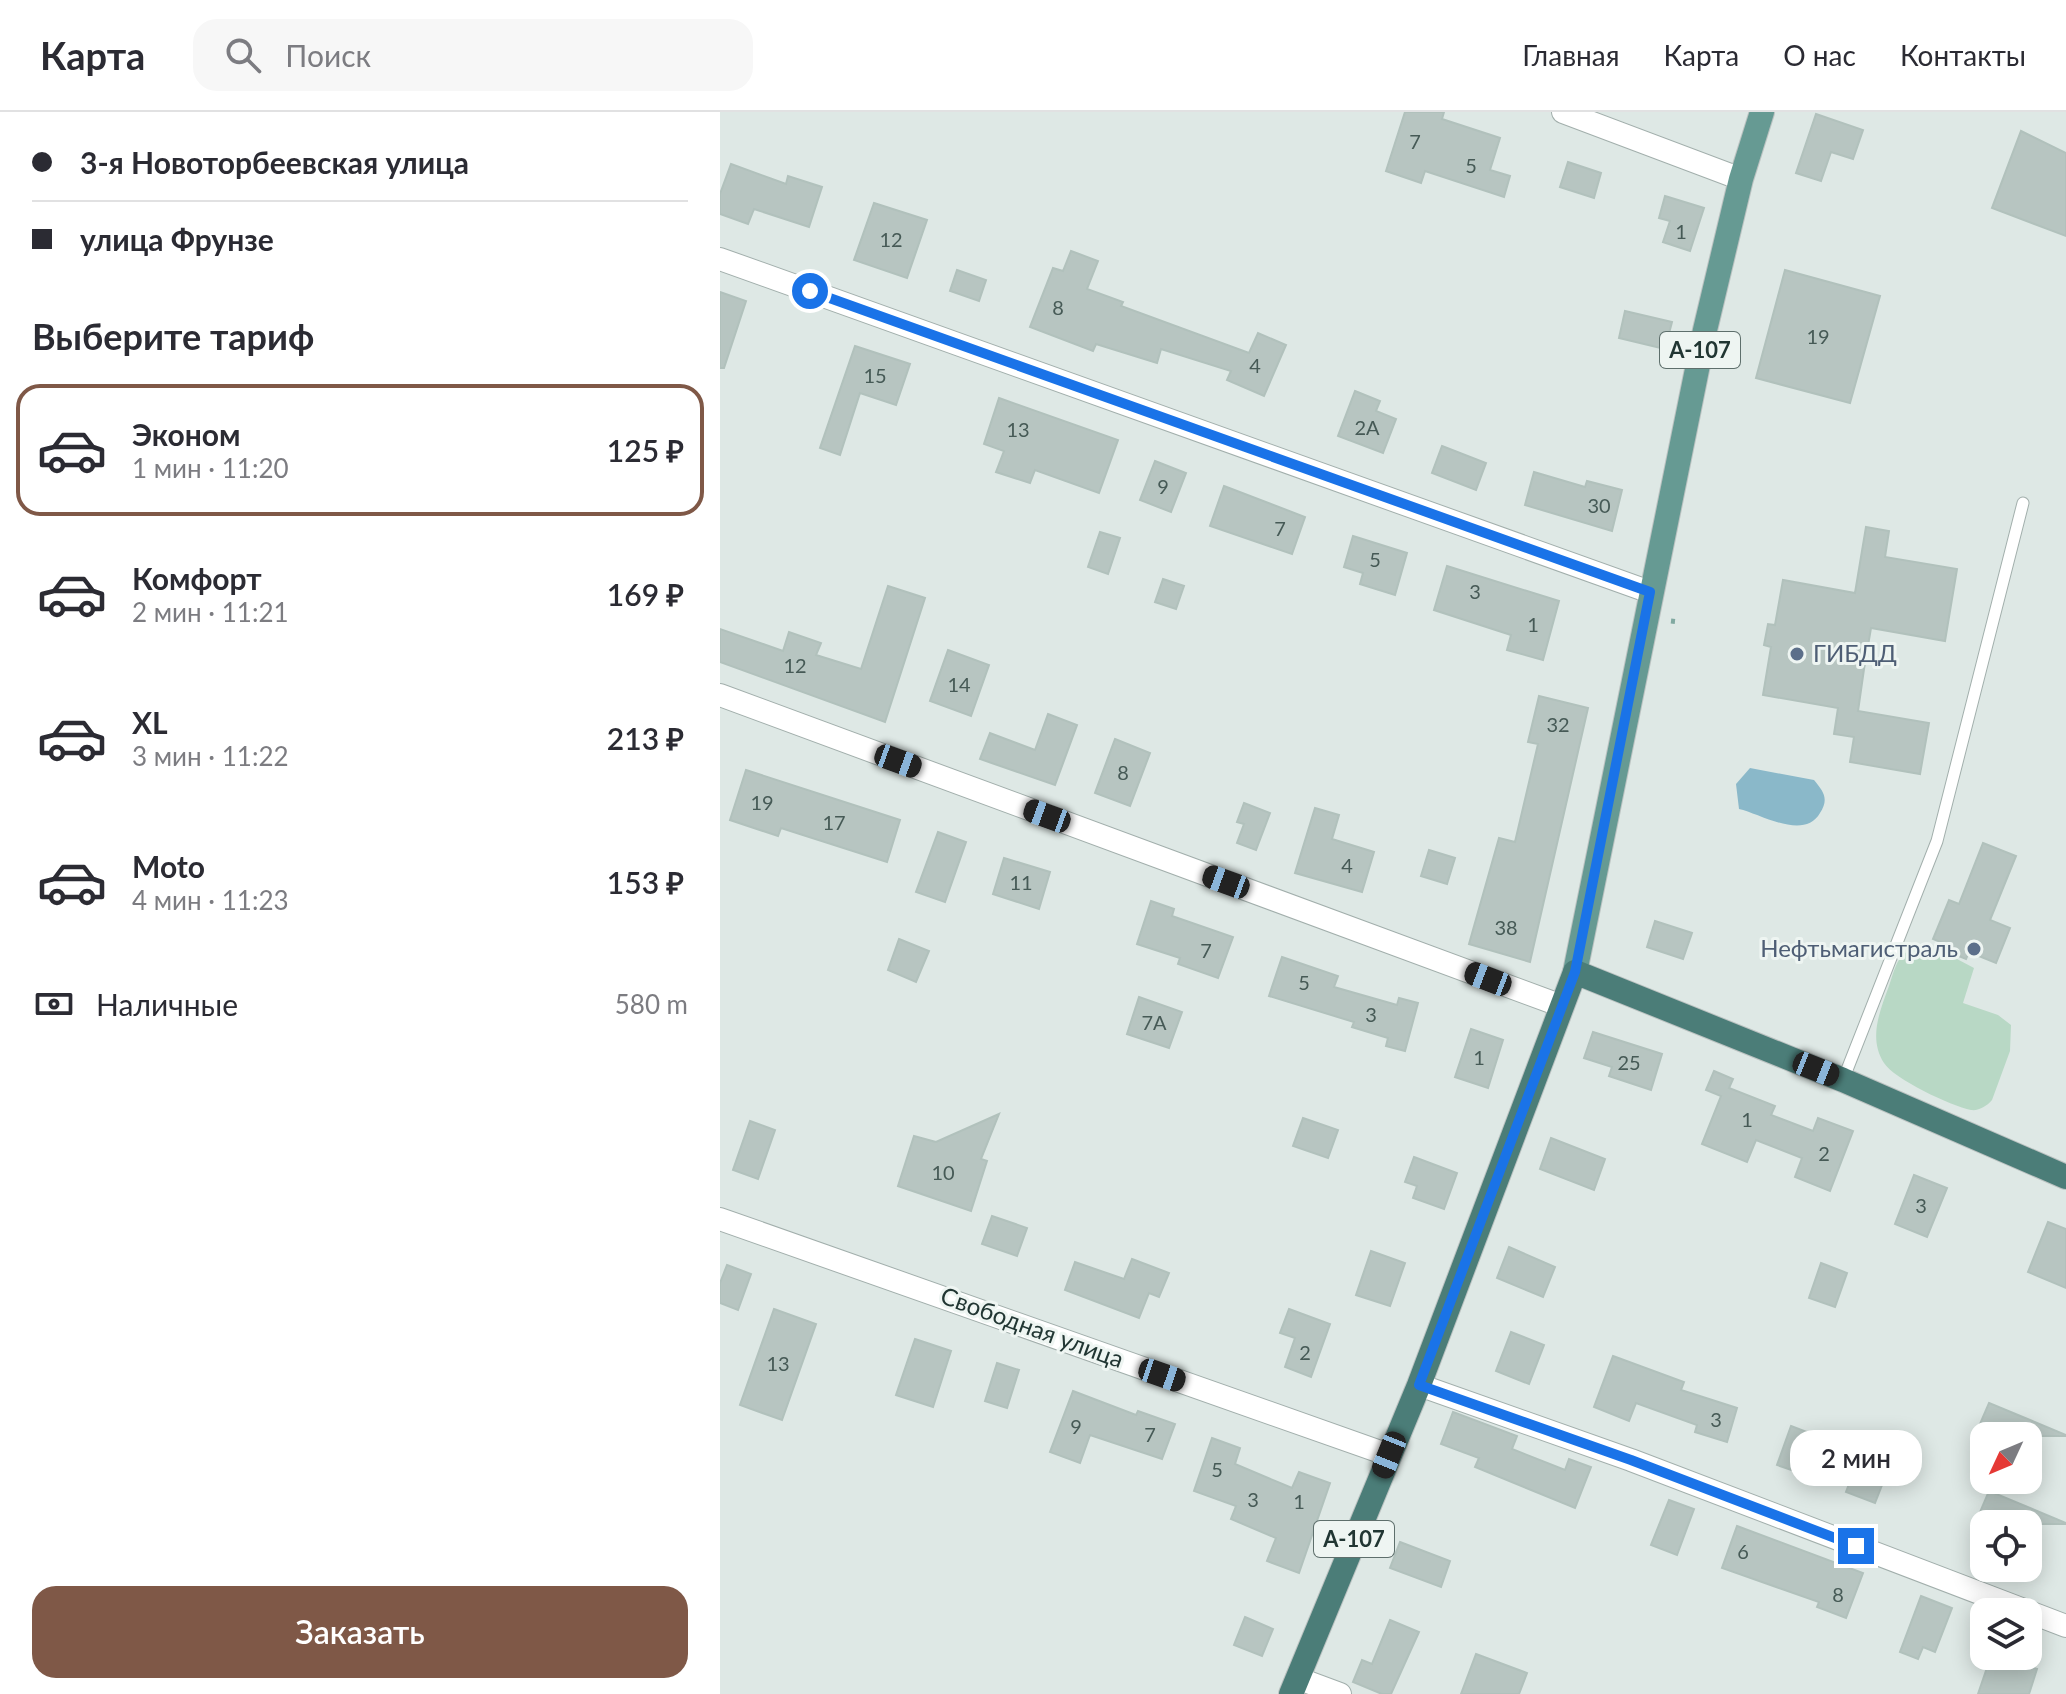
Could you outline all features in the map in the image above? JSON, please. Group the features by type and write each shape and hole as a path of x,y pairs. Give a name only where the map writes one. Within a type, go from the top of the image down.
{"highway":[{"path":"1575,972 1843,1080 2066,1177"},
{"name":"А-107","path":"1294,1686 1419,1385 1575,972"}],"main road":[{"name":"А-107","path":"1575,972 1705,330 1741,179 1762,112"}],"street":[{"path":"1563,112 1741,179"},
{"path":"720,259 1650,592"},
{"path":"720,695 1562,1006"},
{"name":"Свободная улица","path":"720,1219 1389,1455"},
{"path":"1419,1385 1631,1460 2066,1626"},
{"path":"1294,1686 1340,1694"}],"lane":[{"path":"1843,1080 1937,841 2023,503"}],"path":[{"path":"1671,621 1680,622"}],"green space":[{"path":"1921,946 1938,949 1974,968 1963,1003 1998,1015 2011,1025 2010,1051 1992,1100 1980,1109 1971,1110 1937,1098 1911,1084 1890,1069 1879,1054 1877,1024 1894,972 1907,951"}],"water":[{"path":"1750,768 1814,780 1824,796 1820,813 1804,825 1793,825 1739,809 1736,784"}],"building":[{"path":"1405,112 1444,112 1442,119 1500,138 1490,170 1510,176 1504,197 1425,171 1421,183 1386,171"},
{"path":"1816,114 1863,130 1853,159 1831,152 1821,181 1796,173"},
{"path":"2021,131 2066,153 2066,236 1992,208"},
{"path":"1568,162 1601,173 1594,198 1560,187"},
{"path":"731,164 786,184 788,176 822,187 809,227 754,209 748,224 720,214 720,194"},
{"path":"1665,196 1704,208 1690,251 1663,242 1670,221 1659,218"},
{"path":"874,203 927,220 907,278 854,260"},
{"path":"1071,251 1098,261 1087,289 1123,302 1121,306 1249,353 1258,333 1286,345 1264,396 1227,380 1231,371 1161,349 1157,363 1096,344 1093,351 1030,327 1053,268 1063,271"},
{"path":"957,270 986,280 979,301 950,291"},
{"path":"1785,270 1880,296 1850,403 1756,378"},
{"path":"720,292 746,301 724,368 720,368"},
{"path":"1625,311 1672,322 1665,349 1619,338"},
{"path":"855,346 910,364 896,405 860,393 840,455 820,448"},
{"path":"1355,391 1380,401 1376,411 1396,419 1383,453 1338,436"},
{"path":"999,398 1118,440 1099,493 1035,470 1030,483 996,472 1004,451 984,444"},
{"path":"1442,446 1486,463 1476,490 1432,473"},
{"path":"1155,461 1186,473 1171,512 1140,500"},
{"path":"1534,472 1585,487 1587,481 1622,490 1612,531 1525,505"},
{"path":"1224,486 1305,517 1292,554 1210,526"},
{"name":"ГИБДД","path":"1866,527 1889,531 1885,557 1957,569 1945,641 1871,628 1858,711 1929,723 1920,774 1850,762 1854,737 1834,734 1838,708 1763,695 1771,647 1764,645 1768,624 1775,625 1783,580 1855,593"},
{"path":"1100,532 1120,538 1108,574 1088,567"},
{"path":"1353,536 1407,553 1395,595 1360,584 1363,573 1344,567"},
{"path":"1447,566 1559,601 1543,660 1507,650 1511,635 1434,610"},
{"path":"1163,579 1184,586 1176,609 1155,602"},
{"path":"888,586 925,598 885,722 720,662 720,629 783,651 789,632 821,643 816,655 861,669"},
{"path":"948,650 989,665 971,716 930,701"},
{"path":"1539,696 1588,708 1530,962 1469,944 1499,838 1515,842 1538,744 1528,742"},
{"path":"1048,714 1077,725 1055,785 980,759 990,733 1035,750"},
{"path":"1115,739 1150,753 1130,806 1095,793"},
{"path":"746,770 900,820 887,862 781,828 778,836 730,820"},
{"path":"1244,803 1270,813 1256,850 1237,843 1244,824 1237,822"},
{"path":"1315,808 1339,815 1332,839 1374,852 1362,892 1295,873"},
{"path":"938,832 966,842 945,902 916,892"},
{"path":"1983,843 2016,856 1990,920 2010,928 1996,963 1969,952 1966,959 1946,951 1948,945 1933,939 1949,900 1959,904"},
{"path":"1429,850 1455,858 1447,884 1421,876"},
{"path":"1004,858 1050,872 1039,909 993,894"},
{"path":"1151,901 1174,909 1172,916 1233,937 1218,978 1178,964 1180,958 1137,944"},
{"path":"1655,921 1692,933 1683,959 1647,947"},
{"path":"899,939 929,951 916,982 888,970"},
{"path":"1282,957 1338,976 1334,987 1397,1005 1399,998 1418,1003 1405,1051 1386,1046 1388,1038 1352,1027 1354,1022 1269,996"},
{"path":"1139,997 1182,1012 1169,1048 1127,1034"},
{"path":"1471,1029 1503,1040 1488,1088 1455,1077"},
{"path":"1593,1032 1662,1054 1651,1090 1609,1076 1612,1067 1584,1058"},
{"path":"1714,1071 1733,1079 1729,1088 1775,1106 1771,1115 1813,1131 1818,1118 1853,1131 1830,1191 1795,1177 1802,1158 1756,1140 1747,1162 1702,1144 1721,1096 1706,1090"},
{"path":"999,1114 981,1159 987,1161 971,1211 898,1186 914,1136 936,1142"},
{"path":"1303,1118 1338,1130 1328,1158 1293,1146"},
{"path":"750,1121 775,1130 758,1179 733,1170"},
{"path":"1551,1138 1605,1159 1594,1190 1540,1169"},
{"path":"1414,1157 1457,1173 1444,1209 1413,1198 1417,1186 1405,1182"},
{"path":"1914,1175 1947,1188 1927,1237 1895,1224"},
{"path":"992,1216 1027,1228 1017,1256 982,1244"},
{"path":"2048,1222 2066,1229 2066,1288 2028,1272"},
{"path":"1509,1247 1555,1267 1543,1297 1497,1278"},
{"path":"1371,1251 1405,1263 1390,1306 1356,1295"},
{"path":"1132,1259 1169,1273 1159,1297 1149,1293 1139,1318 1065,1290 1075,1262 1124,1279"},
{"path":"1821,1263 1847,1273 1835,1307 1809,1298"},
{"path":"727,1265 751,1274 738,1310 720,1303 720,1283"},
{"path":"774,1309 816,1324 782,1420 740,1405"},
{"path":"1289,1309 1330,1324 1311,1377 1285,1367 1295,1338 1280,1333"},
{"path":"1511,1332 1544,1345 1529,1384 1496,1371"},
{"path":"915,1339 951,1351 933,1407 896,1395"},
{"path":"1613,1356 1684,1382 1681,1390 1737,1408 1727,1442 1695,1432 1697,1425 1636,1403 1629,1421 1594,1407"},
{"path":"997,1363 1019,1370 1007,1408 985,1401"},
{"path":"1073,1391 1136,1415 1138,1411 1175,1424 1162,1459 1090,1435 1080,1463 1050,1452"},
{"path":"1989,1403 2035,1422 1981,1422"},
{"path":"1453,1412 1517,1436 1512,1449 1565,1470 1569,1459 1591,1467 1575,1508 1475,1467 1479,1458 1441,1444"},
{"path":"2042,1425 2066,1435 2042,1436"},
{"path":"1791,1426 1820,1437 1806,1475 1777,1465"},
{"path":"1212,1438 1240,1448 1235,1464 1292,1488 1299,1472 1330,1483 1299,1573 1267,1561 1276,1538 1231,1519 1236,1506 1194,1491"},
{"path":"1862,1450 1891,1462 1875,1503 1846,1492"},
{"path":"1988,1494 1996,1494 2035,1510 1981,1510"},
{"path":"1669,1500 1694,1509 1677,1555 1651,1545"},
{"path":"2042,1513 2066,1523 2042,1524"},
{"path":"1737,1526 1863,1573 1846,1618 1817,1607 1819,1602 1722,1568"},
{"path":"1400,1542 1450,1561 1441,1587 1390,1568"},
{"path":"1921,1596 1952,1608 1935,1652 1923,1647 1918,1659 1900,1652"},
{"path":"1245,1617 1273,1629 1262,1656 1234,1645"},
{"path":"1390,1620 1419,1632 1391,1694 1382,1694 1353,1682 1362,1660 1372,1664"},
{"path":"1476,1654 1527,1673 1519,1694 1461,1694"},
{"path":"1986,1670 2037,1670 2029,1694 1978,1694"}],"place":[{"name":"ГИБДД","path":"1797,654"},
{"name":"Нефтьмагистраль","path":"1974,949"}],"route":[{"path":"810,291 1650,592 1575,972 1504,1168 1419,1385 1631,1460 1856,1546"}]}
